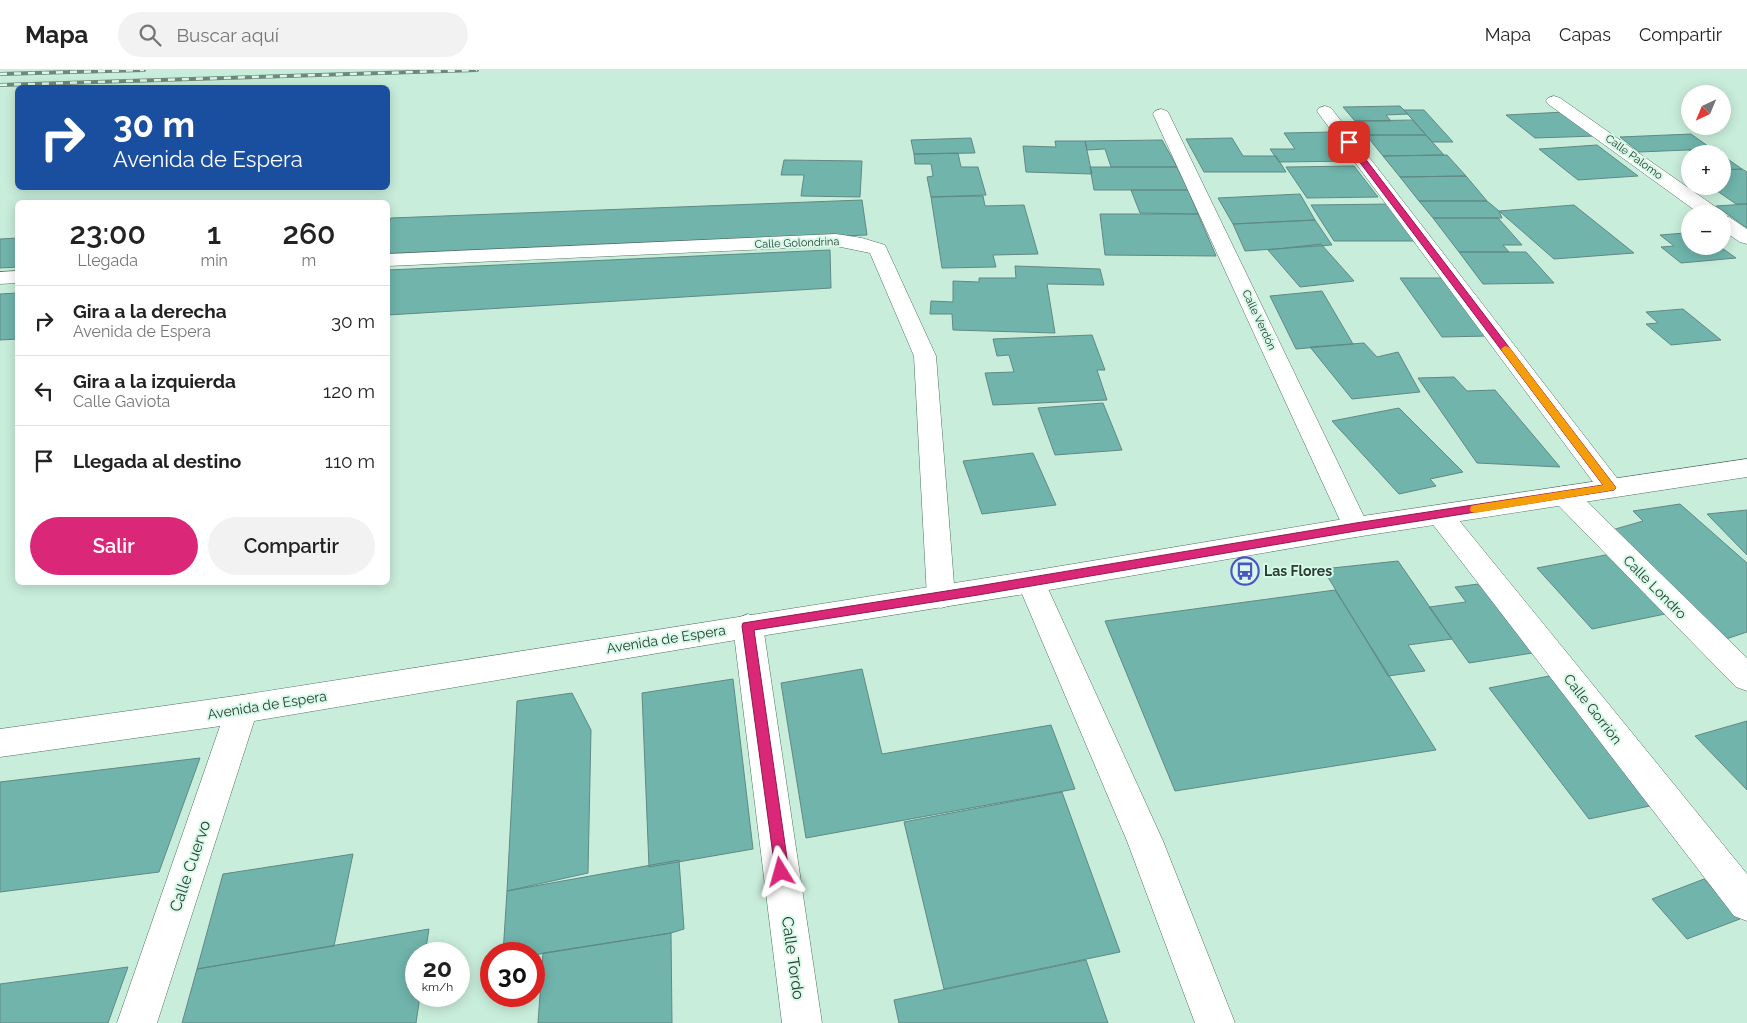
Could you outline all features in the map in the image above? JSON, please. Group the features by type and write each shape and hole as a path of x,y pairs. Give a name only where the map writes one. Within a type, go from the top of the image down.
{"street":[{"name":"Calle Palomo","path":"1554,101 1700,205"},
{"path":"1325,111 1611,488"},
{"name":"Calle Verdón","path":"1162,114 1356,527"},
{"path":"1731,227 1747,238"},
{"name":"Calle Golondrina","path":"390,260 836,240 862,244 878,249 925,356 941,596"},
{"path":"0,278 15,278"},
{"name":"Avenida de Espera","path":"0,743 242,709 748,626 1031,582 1356,527 1747,468"},
{"name":"Calle Londro","path":"1564,495 1747,678"},
{"name":"Calle Gorrión","path":"1440,515 1747,903"},
{"path":"1031,582 1144,841 1215,1023"},
{"name":"Calle Tordo","path":"748,626 802,1023"},
{"name":"Calle Cuervo","path":"137,1023 242,709"}],"building":[{"path":"1400,106 1408,114 1386,115 1391,121 1355,121 1343,107"},
{"path":"1404,110 1424,110 1453,142 1432,142"},
{"path":"1565,112 1596,136 1535,138 1506,115"},
{"path":"1413,120 1426,135 1366,135 1355,121"},
{"path":"1333,132 1356,161 1279,162 1270,149 1295,149 1284,133"},
{"path":"1366,135 1426,135 1444,155 1383,156"},
{"path":"1692,135 1706,145 1681,145 1681,150 1639,152 1620,137"},
{"path":"971,138 975,153 914,154 911,140"},
{"path":"1232,138 1243,156 1276,156 1286,172 1204,172 1186,139"},
{"path":"1162,140 1177,167 1111,167 1105,149 1087,150 1085,141"},
{"path":"1055,141 1085,141 1092,174 1026,172 1023,146 1056,147"},
{"path":"1597,145 1638,176 1578,180 1539,149"},
{"path":"958,153 961,167 978,167 986,195 931,197 927,177 933,176 931,164 915,164 914,154"},
{"path":"1447,155 1466,176 1400,177 1383,156"},
{"path":"784,160 862,161 860,197 801,196 804,175 781,175"},
{"path":"1731,161 1742,169 1731,170"},
{"path":"1354,166 1378,197 1307,198 1286,167"},
{"path":"1090,167 1177,167 1188,190 1094,190"},
{"path":"1742,169 1747,172 1747,204 1736,204 1723,195 1731,195 1731,170"},
{"path":"1466,176 1487,201 1419,201 1400,177"},
{"path":"1131,190 1188,190 1198,214 1140,213"},
{"path":"1300,194 1315,220 1233,224 1218,198"},
{"path":"983,196 985,206 1024,205 1038,254 993,255 996,267 942,268 931,197"},
{"path":"862,200 867,235 390,254 391,218"},
{"path":"1419,201 1487,201 1499,211 1502,218 1433,218"},
{"path":"1391,204 1418,241 1334,241 1311,205"},
{"path":"1747,204 1747,228 1731,217 1731,205"},
{"path":"1574,205 1634,253 1554,259 1499,211"},
{"path":"1100,214 1198,214 1216,256 1105,255"},
{"path":"1433,218 1498,218 1522,245 1503,245 1509,252 1459,252"},
{"path":"1315,220 1332,245 1245,251 1233,224"},
{"path":"1681,233 1681,255 1731,254 1736,258 1681,263 1661,247 1674,246 1660,235"},
{"path":"15,238 15,267 0,268 0,239"},
{"path":"1321,244 1354,281 1300,287 1268,250"},
{"path":"830,250 831,288 390,315 390,270"},
{"path":"1459,252 1526,252 1554,283 1483,284"},
{"path":"1015,266 1100,269 1104,285 1047,284 1055,333 953,330 952,314 930,314 931,301 953,302 953,281 979,282 979,278 1016,278"},
{"path":"1400,278 1445,278 1489,336 1442,337"},
{"path":"1322,291 1353,344 1296,349 1270,296"},
{"path":"15,293 15,339 0,340 0,294"},
{"path":"1683,309 1721,340 1671,345 1646,324 1658,323 1646,312"},
{"path":"1092,335 1105,370 1097,370 1107,400 993,405 985,373 1014,372 1009,355 997,356 993,339"},
{"path":"1364,343 1377,357 1398,352 1420,392 1352,399 1310,347"},
{"path":"1454,377 1467,391 1495,390 1560,467 1477,463 1418,378"},
{"path":"1103,403 1122,450 1055,455 1038,408"},
{"path":"1399,408 1463,472 1430,479 1436,486 1399,494 1332,421"},
{"path":"1033,453 1056,505 982,514 963,461"},
{"path":"1680,504 1747,563 1747,632 1720,641 1612,530 1643,521 1633,511"},
{"path":"1747,510 1747,555 1707,514"},
{"path":"1611,554 1670,613 1592,629 1537,568"},
{"path":"1398,561 1452,639 1408,645 1425,671 1388,676 1323,569"},
{"path":"1486,583 1539,652 1469,663 1429,607 1466,602 1455,587"},
{"path":"1335,590 1436,750 1175,791 1105,621"},
{"path":"862,669 882,754 1051,725 1075,789 806,838 781,683"},
{"path":"1554,675 1659,804 1589,819 1489,688"},
{"path":"733,679 753,849 649,867 642,693"},
{"path":"572,693 591,730 588,873 507,891 517,701"},
{"path":"1747,721 1747,790 1695,736"},
{"path":"200,758 159,872 0,892 0,782"},
{"path":"1062,792 1120,952 944,989 904,822"},
{"path":"353,854 334,946 197,969 223,874"},
{"path":"679,860 684,929 671,933 545,953 545,942 504,942 507,891"},
{"path":"1704,879 1740,919 1687,939 1652,899"},
{"path":"429,929 427,942 405,942 405,1007 418,1007 416,1023 182,1023 197,969"},
{"path":"671,933 672,1023 538,1023 539,1007 545,1007 545,953"},
{"path":"1086,960 1108,1023 899,1023 894,1000"},
{"path":"128,967 108,1023 0,1023 0,984"}],"railway":[{"path":"0,74 144,70"},
{"path":"0,85 477,70"}],"slow traffic":[{"path":"1475,509 1611,488 1505,349"}],"place":[{"name":"Las Flores","path":"1245,571"}],"route":[{"path":"781,872 748,626 978,591 1356,527 1611,488 1349,142"}]}
